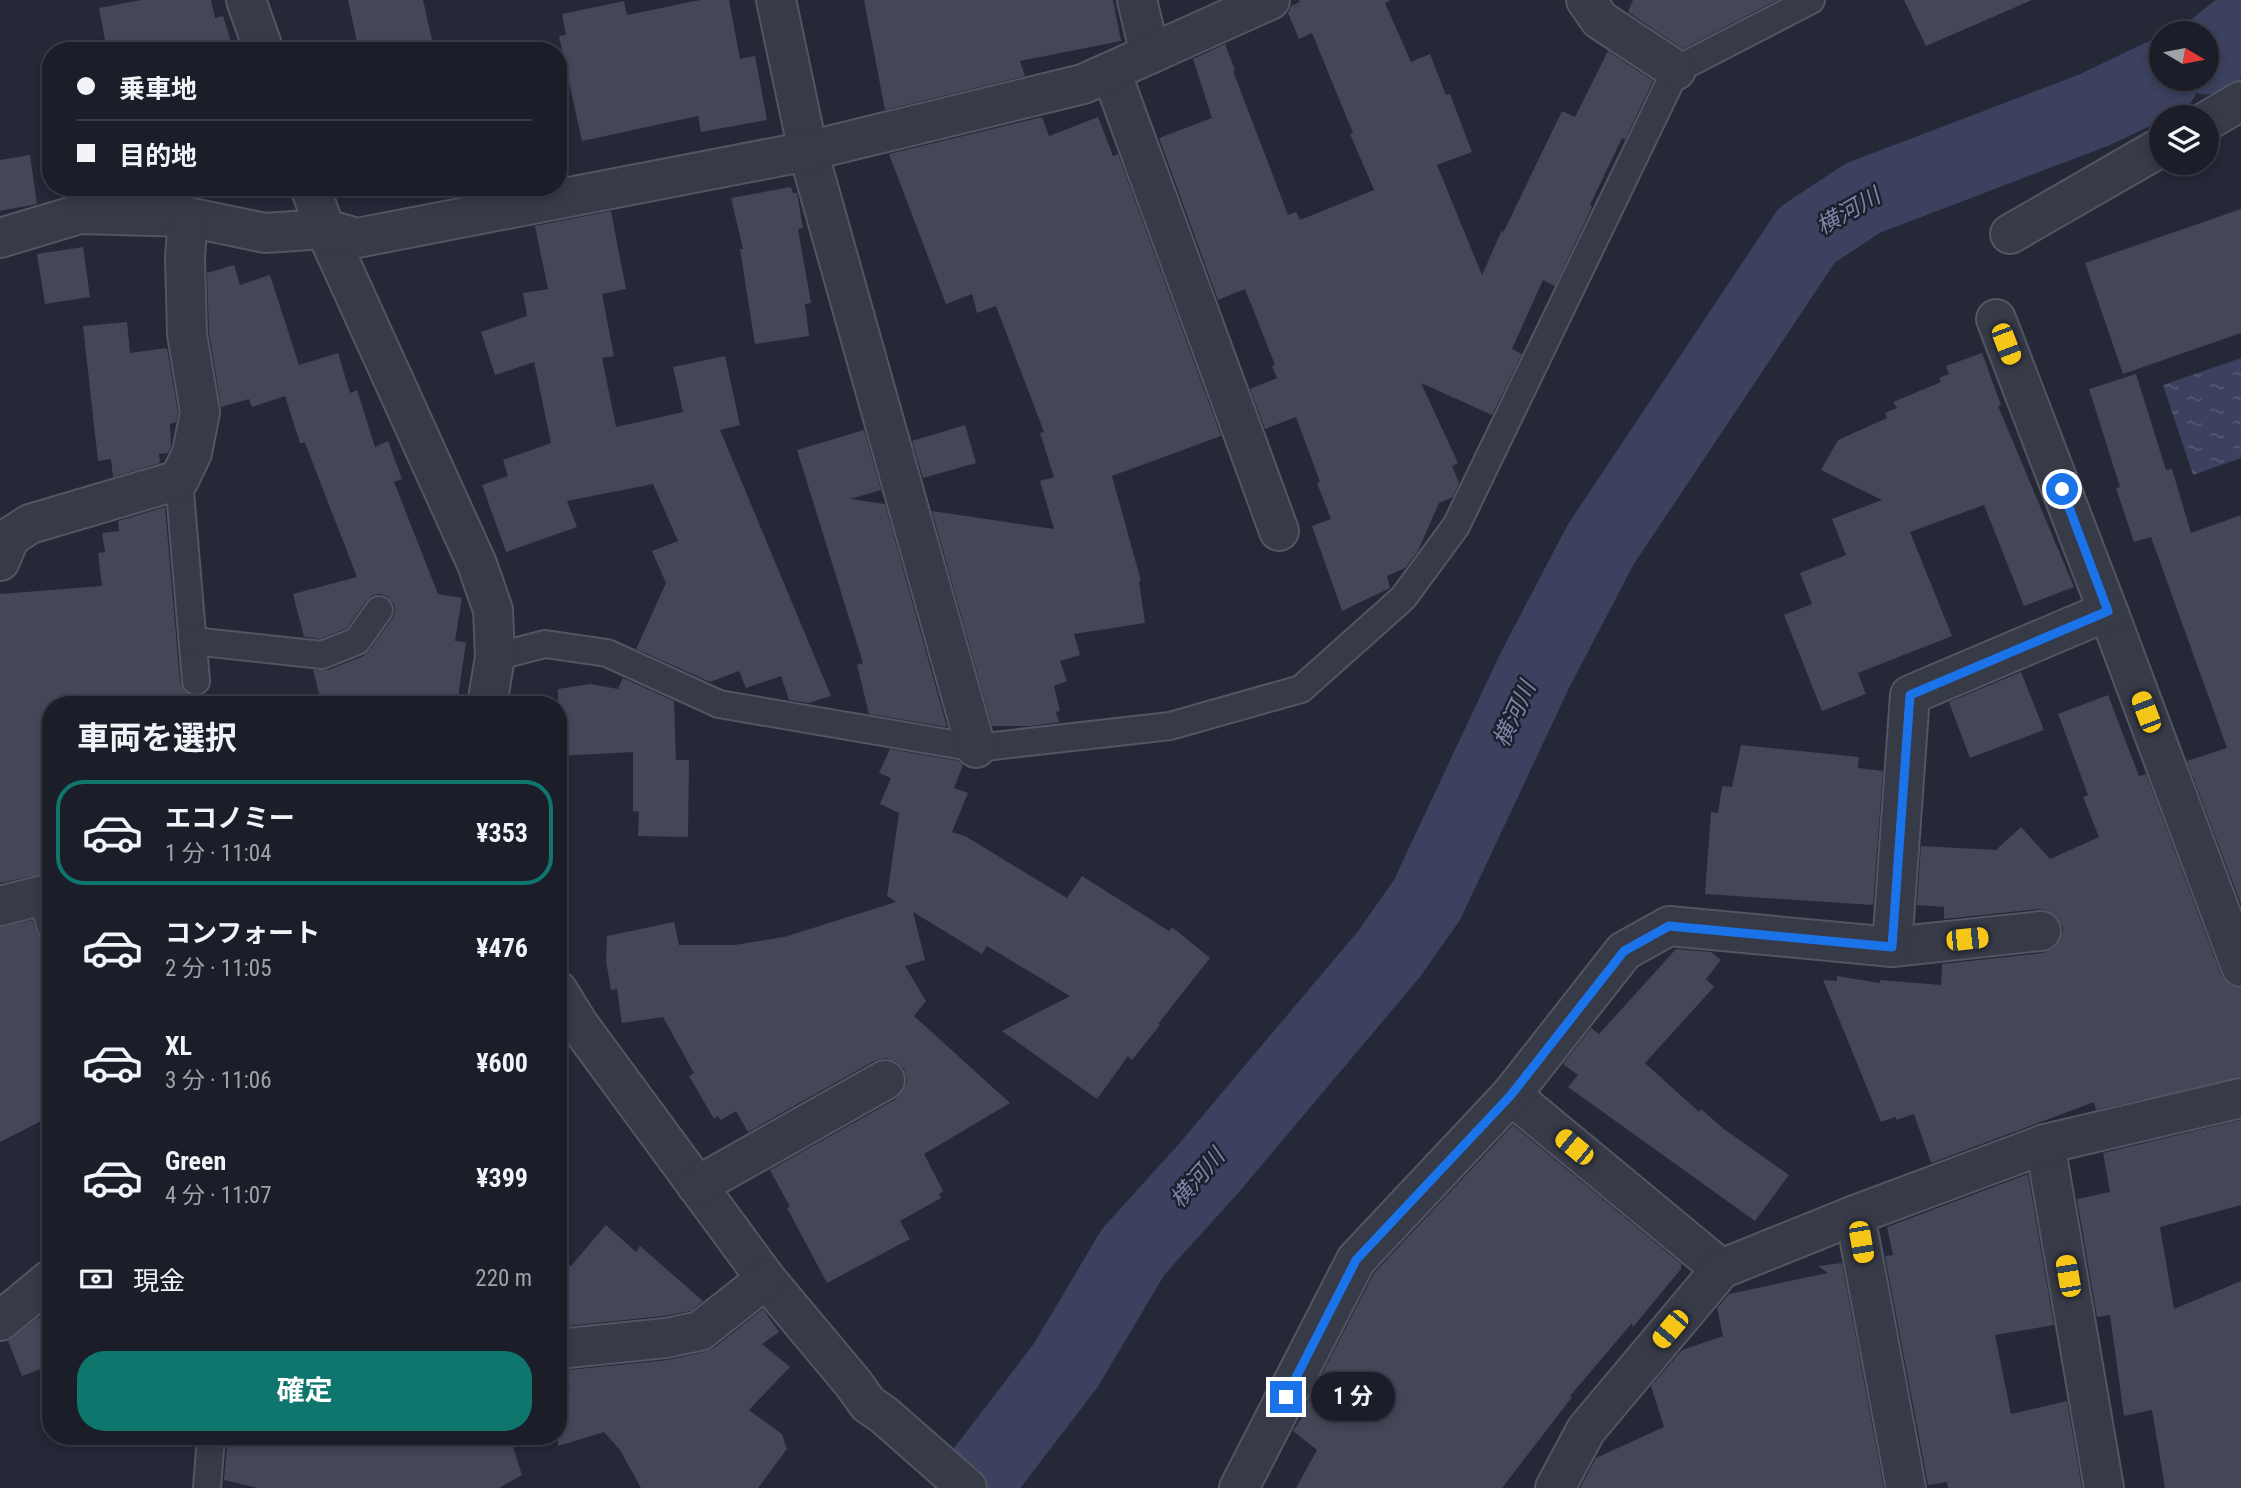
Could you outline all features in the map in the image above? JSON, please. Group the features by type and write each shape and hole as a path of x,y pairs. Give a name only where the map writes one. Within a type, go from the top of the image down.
{"street":[{"path":"246,0 261,42"},
{"path":"776,0 808,151 976,748"},
{"path":"1137,0 1150,54"},
{"path":"0,239 79,215 188,217 265,233 325,229 357,238 808,151 1083,84 1270,0"},
{"path":"1586,0 1601,20 1676,70"},
{"path":"1111,72 1279,531"},
{"path":"2219,114 2241,101"},
{"path":"2010,234 2149,154"},
{"path":"313,196 325,229 477,564 493,610 495,657 488,696"},
{"path":"0,561 10,537 30,524 179,480 192,453 200,412 187,334 185,257 188,217"},
{"path":"1996,319 2241,967"},
{"path":"1892,947 1910,695 2108,611"},
{"path":"0,906 42,906"},
{"path":"1239,1488 1356,1260 1511,1095 1624,951 1669,926 1892,947 2041,931"},
{"path":"567,1006 766,1279 868,1404 968,1488"},
{"path":"697,1186 885,1080"},
{"path":"1511,1095 1721,1269"},
{"path":"1555,1488 1586,1430 1721,1269 2045,1144 2241,1098"},
{"path":"2045,1144 2104,1488"},
{"path":"1856,1215 1906,1488"},
{"path":"567,1348 666,1338 700,1331 766,1279"},
{"path":"0,1321 42,1286"}],"lane":[{"path":"495,657 545,644 607,653 719,704 976,748 1170,726 1301,689 1403,598 1456,526 1676,70 1811,0"},
{"path":"179,480 196,681"},
{"path":"193,640 322,655 356,641 379,610"},
{"path":"207,1488 210,1445"}],"water":[{"path":"2241,358 2241,458 2193,475 2163,385"}],"building":[{"path":"141,0 211,0 215,18 223,16 231,42 105,42 99,8"},
{"path":"348,0 423,0 432,40 357,42"},
{"path":"700,0 729,0 740,59 755,56 767,120 701,132 698,116 582,141 567,73 567,42 560,42 559,36 566,35 562,14 624,1 627,15"},
{"path":"864,0 1113,0 1121,41 1020,61 1025,76 885,110"},
{"path":"1299,0 1391,0 1385,3 1411,62 1430,54 1446,95 1450,94 1472,152 1437,165 1482,275 1562,111 1575,117 1608,51 1653,81 1625,140 1622,138 1555,286 1543,280 1512,349 1522,354 1492,415 1421,383 1458,463 1452,466 1459,483 1453,497 1439,503 1418,551 1405,568 1387,576 1390,588 1342,611 1312,526 1331,519 1296,417 1265,429 1250,389 1277,378 1272,366 1275,365 1245,289 1218,300 1159,138 1212,118 1193,59 1225,44 1288,215 1296,212 1300,220 1374,190 1312,33 1299,39 1288,13 1291,6 1300,2"},
{"path":"1633,0 1777,0 1683,49 1628,12"},
{"path":"1904,0 2032,0 1926,46"},
{"path":"1042,117 1049,136 1098,117 1113,156 1118,154 1221,436 1112,476 1141,581 1145,623 1074,634 1080,655 1060,661 1067,681 1054,686 1060,711 1056,712 1059,722 1030,726 992,726 932,511 1054,529 1040,481 1054,477 1040,433 1044,432 996,306 977,313 972,294 946,304 889,154"},
{"path":"30,155 37,204 0,211 0,160"},
{"path":"791,187 793,193 797,193 803,228 798,229 811,303 805,304 809,336 755,344 740,249 743,249 731,198"},
{"path":"2241,209 2241,333 2123,374 2085,263"},
{"path":"611,211 626,289 602,294 614,356 602,358 616,427 683,412 673,367 725,356 740,425 720,430 831,696 808,703 789,700 781,676 746,688 739,671 710,682 636,649 666,583 652,551 678,541 653,484 567,501 577,527 506,552 482,485 508,476 503,460 551,443 534,362 495,375 481,332 527,316 523,293 548,289 535,226"},
{"path":"83,247 90,297 45,304 37,254"},
{"path":"234,265 240,285 270,275 299,365 338,353 350,393 357,390 375,447 388,441 402,479 394,482 438,594 462,598 455,641 466,642 458,696 320,696 313,670 328,670 363,656 392,619 394,604 381,594 373,595 347,628 320,639 304,637 293,594 357,577 305,443 300,443 285,396 252,407 249,399 221,407 209,332 207,273"},
{"path":"127,322 130,353 167,348 178,412 176,422 170,424 171,446 168,453 159,454 160,463 113,477 111,459 98,461 83,326"},
{"path":"1982,353 2001,405 1998,406 2074,587 2024,606 1984,505 1910,532 1952,636 1858,673 1866,694 1822,711 1784,615 1812,604 1800,573 1846,555 1832,519 1882,500 1821,470 1838,440 1887,418 1885,413 1897,408 1893,402 1941,382 1939,378 1949,374 1946,366"},
{"path":"2136,374 2166,470 2172,469 2191,533 2241,515 2241,904 2187,761 2227,748 2151,537 2134,542 2089,389"},
{"path":"965,425 976,463 923,478 912,441"},
{"path":"864,430 881,490 850,499 885,504 947,727 869,714 857,665 863,663 797,450"},
{"path":"165,507 180,682 190,696 42,696 42,874 0,883 0,594 102,586 98,553 105,552 102,533 119,531 118,521"},
{"path":"2021,672 2044,730 1970,758 1949,702"},
{"path":"623,678 674,701 676,760 689,760 688,837 638,836 639,812 633,811 633,752 567,756 567,696 558,696 558,689 590,684 618,689"},
{"path":"2108,695 2139,776 2146,774 2221,975 2228,984 2241,988 2241,1077 2096,1110 2094,1102 1931,1163 1914,1114 1881,1122 1823,980 1837,981 1837,976 1880,983 1880,980 1941,985 1942,964 2043,953 2054,948 2061,939 2063,928 2058,918 2049,911 2039,909 1944,919 1944,907 1917,905 1921,846 1996,850 2021,827 2050,859 2099,837 2083,797 2088,795 2058,714"},
{"path":"1741,745 1859,757 1858,768 1883,771 1873,905 1705,894 1711,812 1718,813 1722,786 1732,787"},
{"path":"890,749 959,761 963,765 954,788 968,793 952,832 965,836 1067,898 1082,876 1169,931 1172,927 1210,958 1132,1060 1128,1056 1097,1099 1002,1031 1070,996 987,946 982,954 913,912 925,960 905,966 926,1001 914,1016 1010,1103 924,1154 943,1191 939,1194 941,1198 900,1221 910,1239 827,1283 770,1170 896,1099 904,1090 907,1081 904,1069 897,1062 886,1058 874,1061 748,1132 736,1111 721,1120 718,1116 714,1119 689,1076 694,1073 663,1017 622,1023 617,989 611,990 606,961 607,936 674,922 679,945 734,945 784,937 896,902 887,896 899,813 880,804 891,778 879,773"},
{"path":"32,920 42,939 42,1121 0,1142 0,927"},
{"path":"1676,949 1711,952 1721,960 1706,979 1714,987 1645,1063 1699,1112 1701,1109 1724,1129 1789,1175 1755,1221 1568,1087 1578,1075 1563,1064 1591,1028 1599,1034"},
{"path":"2241,1120 2241,1205 2160,1227 2174,1309 2241,1281 2241,1488 2165,1488 2152,1410 2124,1416 2110,1315 2097,1317 2077,1199 2110,1192 2103,1153"},
{"path":"1513,1125 1681,1264 1681,1269 1570,1396 1572,1397 1502,1488 1296,1488 1317,1450 1293,1431 1307,1410 1304,1409 1374,1273"},
{"path":"2028,1174 2054,1325 1995,1335 2011,1414 2067,1401 2082,1488 1948,1488 1947,1482 1928,1485 1885,1256 1893,1255 1887,1227"},
{"path":"606,1225 636,1252 640,1246 703,1301 691,1311 567,1326 567,1264 571,1266"},
{"path":"1842,1263 1884,1488 1580,1488 1596,1458 1664,1427 1651,1386 1682,1350 1723,1336 1717,1308 1729,1294 1828,1273 1818,1266"},
{"path":"763,1309 779,1332 762,1344 790,1367 749,1410 782,1434 787,1449 758,1488 641,1488 620,1450 604,1432 567,1443 567,1393 570,1390 567,1387 567,1370 668,1360 714,1348"},
{"path":"39,1317 42,1324 42,1368 22,1376 8,1341"},
{"path":"227,1445 513,1445 522,1475 499,1488 258,1488 224,1480"}],"waterway":[{"name":"横河川","path":"2219,46 2241,29"},
{"name":"横河川","path":"972,1488 1066,1365 1133,1252 1208,1169 1389,954 1427,900 1535,670 1601,544 1807,235 1863,198 2094,110 2149,84"}],"route":[{"path":"1286,1397 1356,1260 1511,1095 1624,951 1669,926 1892,947 1910,695 2108,611 2062,489"}]}
